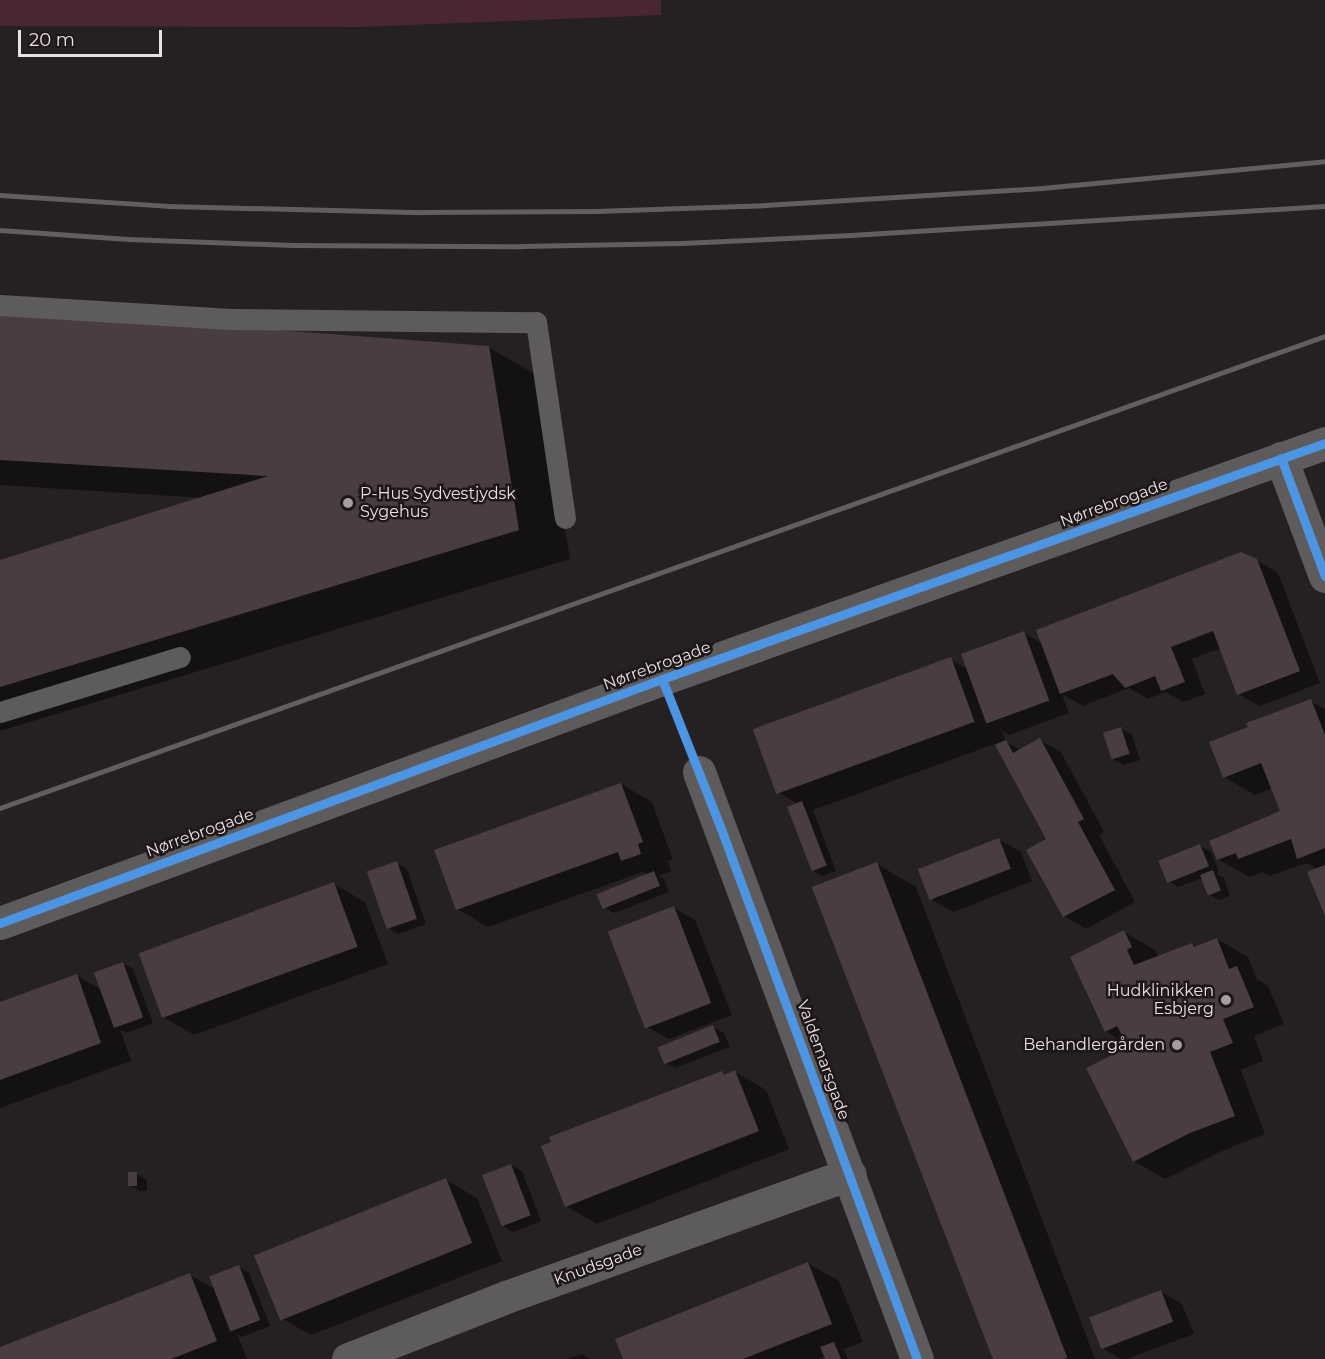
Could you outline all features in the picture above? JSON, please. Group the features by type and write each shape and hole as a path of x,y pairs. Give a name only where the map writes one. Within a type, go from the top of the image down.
{"street":[{"name":"Nørrebrogade","path":"0,923 662,680 1325,443"},
{"path":"1281,458 1325,576"},
{"name":"Valdemarsgade","path":"699,772 918,1359"},
{"name":"Knudsgade","path":"348,1359 506,1297 850,1174"}],"lane":[{"path":"0,305 231,319 536,322 565,518"},
{"path":"0,712 180,657"}],"shaded area":[{"path":"0,0 661,0 661,15 358,27 0,26"}],"building":[{"name":"P-Hus Sydvestjydsk Sygehus","path":"0,309 489,346 519,530 0,687 0,560 268,476 0,460"},
{"path":"1241,552 1257,559 1300,671 1237,695 1213,631 1171,647 1185,682 1161,691 1155,676 1125,688 1113,674 1060,694 1036,630"},
{"path":"1024,631 1049,701 986,723 961,654"},
{"path":"951,657 975,722 776,794 753,729"},
{"path":"1311,699 1325,735 1325,848 1297,859 1291,839 1238,859 1236,853 1217,860 1209,841 1280,811 1261,763 1223,778 1209,742 1248,727 1246,723"},
{"path":"1121,727 1130,754 1112,760 1103,733"},
{"path":"1040,738 1084,819 1078,822 1115,890 1063,917 1026,850 1046,839 995,745 1006,740 1013,753"},
{"path":"621,783 643,842 638,844 641,854 621,861 618,852 456,910 434,850"},
{"path":"802,801 827,865 812,871 787,807"},
{"path":"999,838 1011,869 930,900 918,869"},
{"path":"1200,844 1209,866 1167,883 1158,861"},
{"path":"397,861 417,919 387,929 367,871"},
{"path":"877,862 1067,1358 993,1359 812,887"},
{"path":"1325,865 1325,916 1307,872"},
{"path":"1213,870 1221,891 1208,896 1200,875"},
{"path":"654,871 660,886 603,909 597,894"},
{"path":"334,882 358,947 162,1018 139,953"},
{"path":"674,906 711,1003 645,1029 608,931"},
{"name":"Behandlergården","path":"1124,930 1132,947 1127,950 1134,965 1192,943 1194,947 1217,938 1229,969 1237,966 1254,1007 1223,1019 1233,1043 1210,1052 1235,1116 1190,1133 1133,1162 1086,1068 1128,1047 1117,1026 1105,1032 1070,957"},
{"path":"123,962 143,1017 114,1028 94,973"},
{"path":"77,974 101,1043 0,1080 0,1002"},
{"path":"713,1025 720,1042 664,1064 657,1047"},
{"path":"735,1070 759,1131 565,1207 541,1146 551,1142 549,1137 722,1071 724,1075"},
{"path":"511,1164 531,1215 502,1226 482,1175"},
{"path":"128,1172 137,1172 137,1186 128,1186"},
{"path":"446,1178 472,1243 280,1320 254,1256"},
{"path":"808,1262 832,1324 743,1359 623,1359 615,1339"},
{"path":"239,1265 260,1320 230,1332 209,1276"},
{"path":"190,1273 217,1341 171,1359 0,1359 0,1347"},
{"path":"1161,1290 1173,1322 1101,1349 1089,1318"},
{"path":"834,1342 841,1359 825,1359 820,1347"}],"railway":[{"path":"0,195 168,206 421,212 596,211 765,205 1042,188 1325,161"},
{"path":"0,230 128,239 292,245 521,246 682,243 851,235 1325,206"},
{"path":"0,808 1325,336"}],"cycle path":[{"path":"0,923 662,679 1325,443"},
{"path":"1281,458 1325,576"},
{"path":"662,679 720,826 917,1359"}],"place":[{"name":"P-Hus Sydvestjydsk Sygehus","path":"348,503"},
{"name":"Hudklinikken Esbjerg","path":"1226,1000"},
{"name":"Behandlergården","path":"1177,1045"}]}
